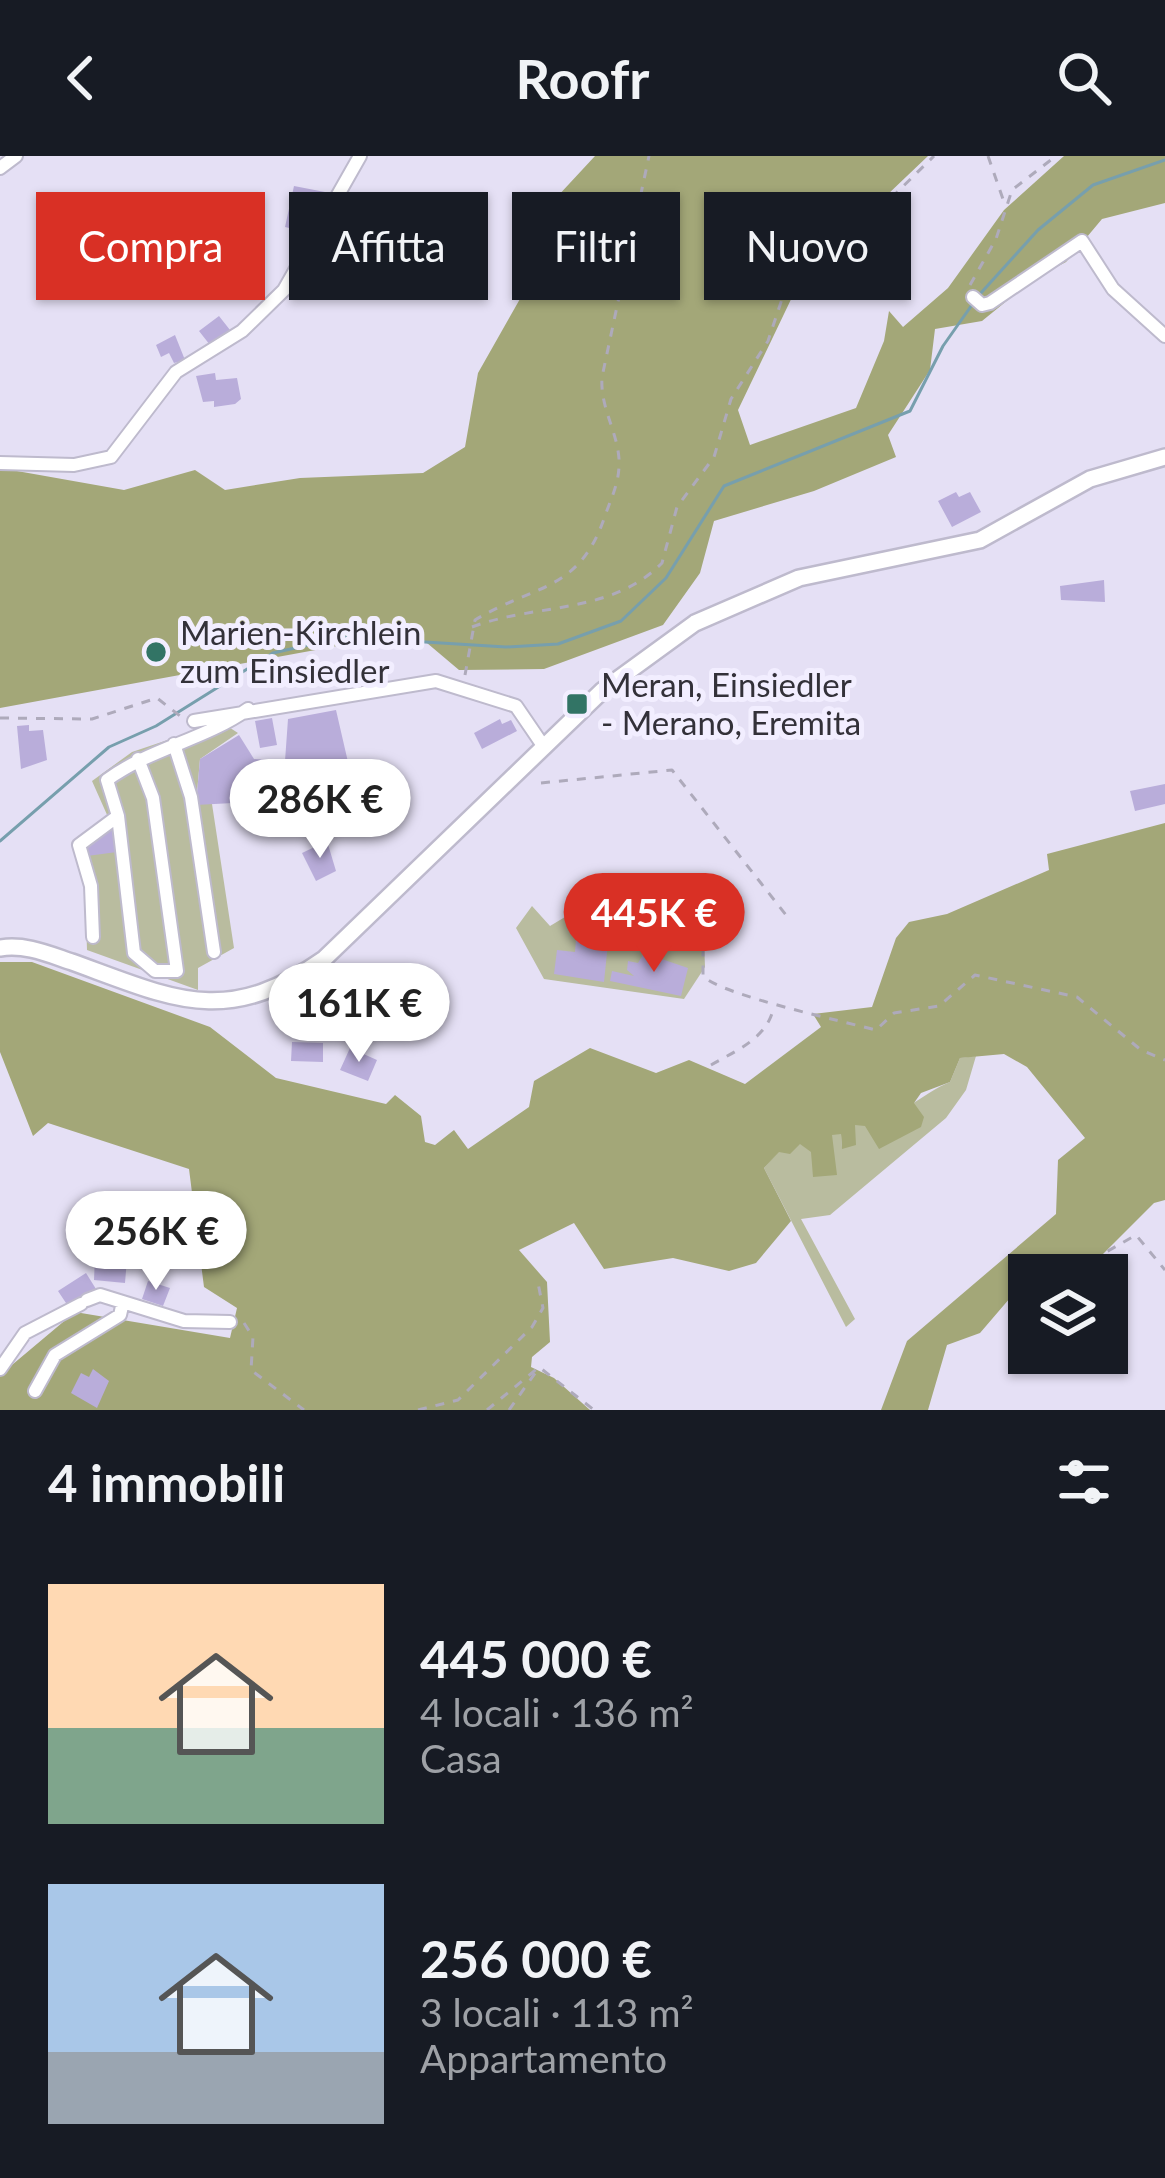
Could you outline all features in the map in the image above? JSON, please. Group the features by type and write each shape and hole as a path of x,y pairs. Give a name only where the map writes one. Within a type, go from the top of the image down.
{"main road":[{"path":"0,948 37,950 186,1002 227,1002 272,990 323,958 626,670 695,623 746,598 832,570 980,540 1090,479 1165,457"}],"street":[{"path":"0,168 16,156"},
{"path":"0,463 74,465 111,457 176,371 242,331 302,263 360,156"},
{"path":"976,300 990,303 1082,241 1113,289 1165,336"},
{"path":"188,720 358,695 412,682 463,685 524,712 544,747"},
{"path":"138,759 153,798 177,971 155,970 134,953 118,817 107,780 138,759 223,727 248,709"},
{"path":"174,744 191,796 214,952"},
{"path":"93,937 91,886 79,845 118,817"},
{"path":"0,1369 26,1333 100,1294 184,1321 230,1322"},
{"path":"34,1391 55,1355 120,1316 123,1302"}],"path":[{"path":"463,685 472,627 485,613 568,577 596,542 615,494 619,460 604,414 602,377 649,156"},
{"path":"472,627 508,614 565,611 653,572 668,550 677,507 713,457 731,399 768,341 784,293 803,267 881,208 934,156"},
{"path":"988,156 1005,204"},
{"path":"976,300 973,278 996,239 1005,204 1021,181 1056,156"},
{"path":"0,718 92,719 157,698 188,720"},
{"path":"541,783 672,770 786,915"},
{"path":"587,903 691,910 703,949 703,976 712,986 774,1004 875,1030 894,1013 939,1006 975,975 1077,997 1141,1050 1165,1060"},
{"path":"711,1065 752,1042 766,1027 774,1004"},
{"path":"1101,1254 1136,1235 1165,1270"},
{"path":"418,1410 458,1400 532,1327 543,1308 538,1283"},
{"path":"230,1322 251,1328 251,1370 304,1410"},
{"path":"487,1410 539,1367"},
{"path":"509,1410 539,1367"},
{"path":"539,1367 594,1410"}],"green space":[{"path":"595,156 928,156 890,192 704,192 704,300 791,300 738,410 750,445 856,408 884,341 889,311 903,327 948,288 1004,210 1064,156 1165,156 1165,203 1102,219 1066,262 1035,278 982,321 935,329 930,370 888,435 896,457 814,491 714,521 700,573 663,625 544,669 459,670 414,632 0,708 0,468 124,490 195,470 225,490 300,478 423,473 465,447 478,373 519,300 680,300 680,192 562,192"},
{"path":"221,722 238,733 200,759 196,804 212,804 234,948 198,968 198,990 87,950 85,887 72,843 108,817 92,781 132,752"},
{"path":"1165,823 1165,1200 1154,1203 1103,1254 1009,1254 1056,1214 1058,1160 1085,1138 1027,1067 1004,1054 960,1058 950,1082 921,1093 914,1103 924,1117 921,1127 879,1149 865,1126 855,1125 856,1145 842,1149 841,1134 832,1135 837,1175 813,1177 811,1152 800,1144 790,1154 779,1152 764,1168 791,1221 756,1263 729,1271 673,1258 604,1269 574,1223 519,1250 547,1282 550,1342 532,1357 531,1367 554,1378 590,1410 0,1410 0,1375 75,1312 230,1338 237,1308 204,1287 189,1169 48,1123 33,1136 0,1052 0,962 32,962 210,1027 276,1078 386,1104 395,1095 421,1116 425,1142 435,1145 454,1130 468,1149 529,1107 534,1081 590,1048 656,1073 689,1060 745,1084 821,1027 813,1014 872,1007 896,938 909,922 947,914 1049,870 1047,854"},
{"path":"532,906 550,926 575,911 579,919 592,915 594,923 633,927 636,913 704,941 705,967 684,999 544,979 516,928"},
{"path":"976,1056 966,1090 946,1118 830,1215 801,1219 855,1319 846,1327 764,1168 779,1151 800,1143 811,1151 831,1134 841,1134 842,1148 854,1124 891,1116 950,1082 960,1058"},
{"path":"1008,1255 1008,1300 980,1333 947,1345 928,1410 881,1410 907,1341"}],"building":[{"path":"294,186 325,192 293,192"},
{"path":"219,316 230,330 210,345 199,331"},
{"path":"175,335 185,360 174,363 169,353 161,357 156,345"},
{"path":"215,373 216,380 237,378 241,399 235,404 214,407 214,401 203,402 196,376"},
{"path":"956,492 959,497 970,492 981,512 952,527 938,501"},
{"path":"1104,580 1105,602 1061,600 1060,586"},
{"path":"336,710 354,788 291,800 196,805 200,759 239,735 254,759 285,761 288,719"},
{"path":"272,718 277,745 260,748 255,721"},
{"path":"500,719 502,724 511,720 517,731 482,749 474,733"},
{"path":"29,725 29,731 43,730 47,760 21,769 17,726"},
{"path":"1165,784 1165,804 1135,811 1130,791"},
{"path":"114,829 117,852 87,856 86,847"},
{"path":"327,841 336,871 316,881 302,853"},
{"path":"576,939 608,943 604,982 554,974 557,950 575,952"},
{"path":"644,953 688,968 681,996 610,981 612,971 634,976 627,970 628,961 638,963"},
{"path":"292,1042 323,1043 323,1062 291,1061"},
{"path":"350,1048 377,1060 368,1081 340,1070"},
{"path":"95,1256 127,1259 125,1283 94,1280"},
{"path":"86,1273 96,1289 84,1296 90,1305 85,1309 79,1299 68,1306 58,1291"},
{"path":"148,1281 170,1288 163,1306 142,1299"},
{"path":"93,1369 109,1381 97,1408 71,1393 81,1373 89,1377"}],"waterway":[{"path":"980,294 1038,230 1093,185 1165,160"},
{"path":"0,841 109,747 156,726 273,653 344,637 506,647 558,644 621,621 666,578 724,486 910,411 943,346 974,302"}],"place":[{"name":"Marien-Kirchlein zum Einsiedler","path":"156,652"},
{"name":"Meran, Einsiedler - Merano, Eremita","path":"577,704"}]}
